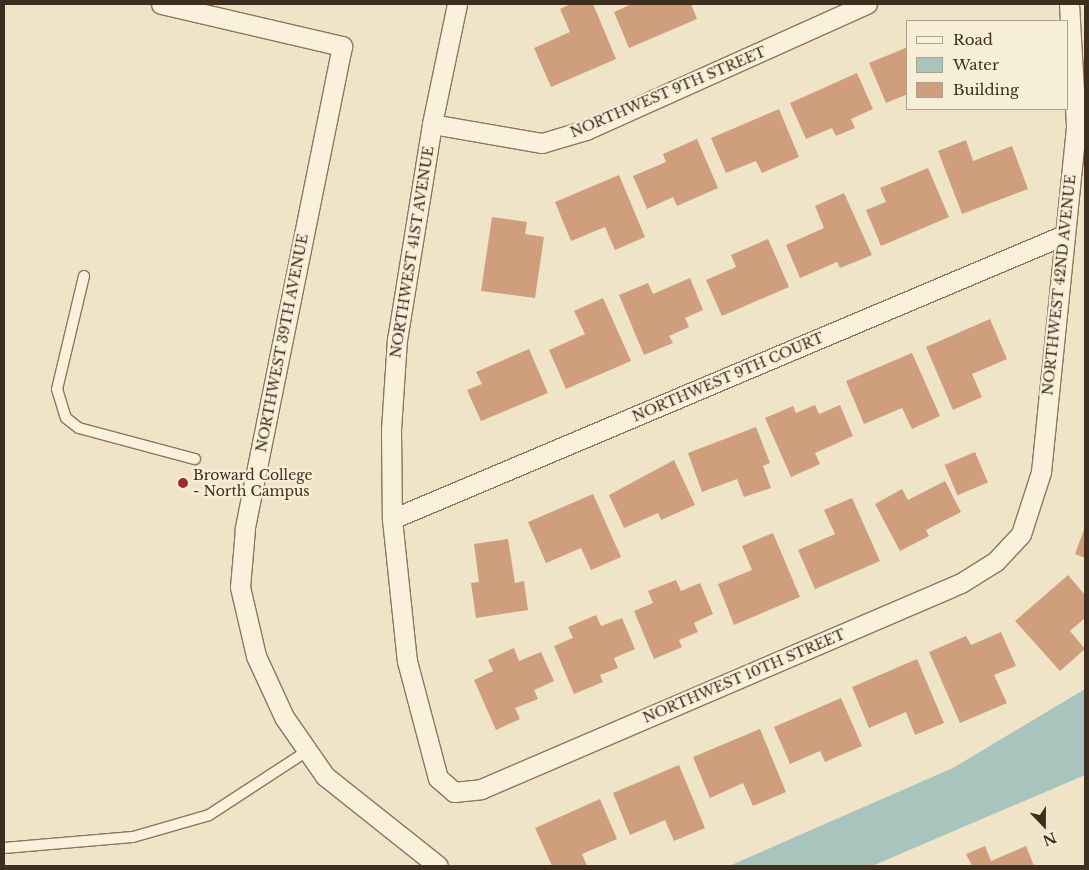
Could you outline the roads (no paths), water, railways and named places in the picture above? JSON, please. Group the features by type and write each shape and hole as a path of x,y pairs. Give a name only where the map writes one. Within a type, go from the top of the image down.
{"street":[{"name":"NORTHWEST 39TH AVENUE","path":"161,4 342,46 245,529 240,588 256,656 284,717 307,751 325,776 438,866"},
{"name":"NORTHWEST 41ST AVENUE","path":"454,792 438,778 407,661 392,519 397,339 432,124 458,4"},
{"name":"NORTHWEST 9TH STREET","path":"432,124 542,143 586,130 867,4"},
{"name":"NORTHWEST 42ND AVENUE","path":"1021,534 1041,472 1076,125 1068,4"},
{"name":"NORTHWEST 9TH COURT","path":"392,519 1064,235"},
{"name":"NORTHWEST 10TH STREET","path":"454,792 481,789 961,583 995,562 1021,534"}],"lane":[{"path":"84,276 57,389 66,418 79,428 195,459"},
{"path":"4,848 133,837 209,815 307,751"}],"water":[{"path":"1085,689 1085,775 872,866 729,866 953,768"}],"place":[{"name":"Broward College - North Campus","path":"183,483"}]}
